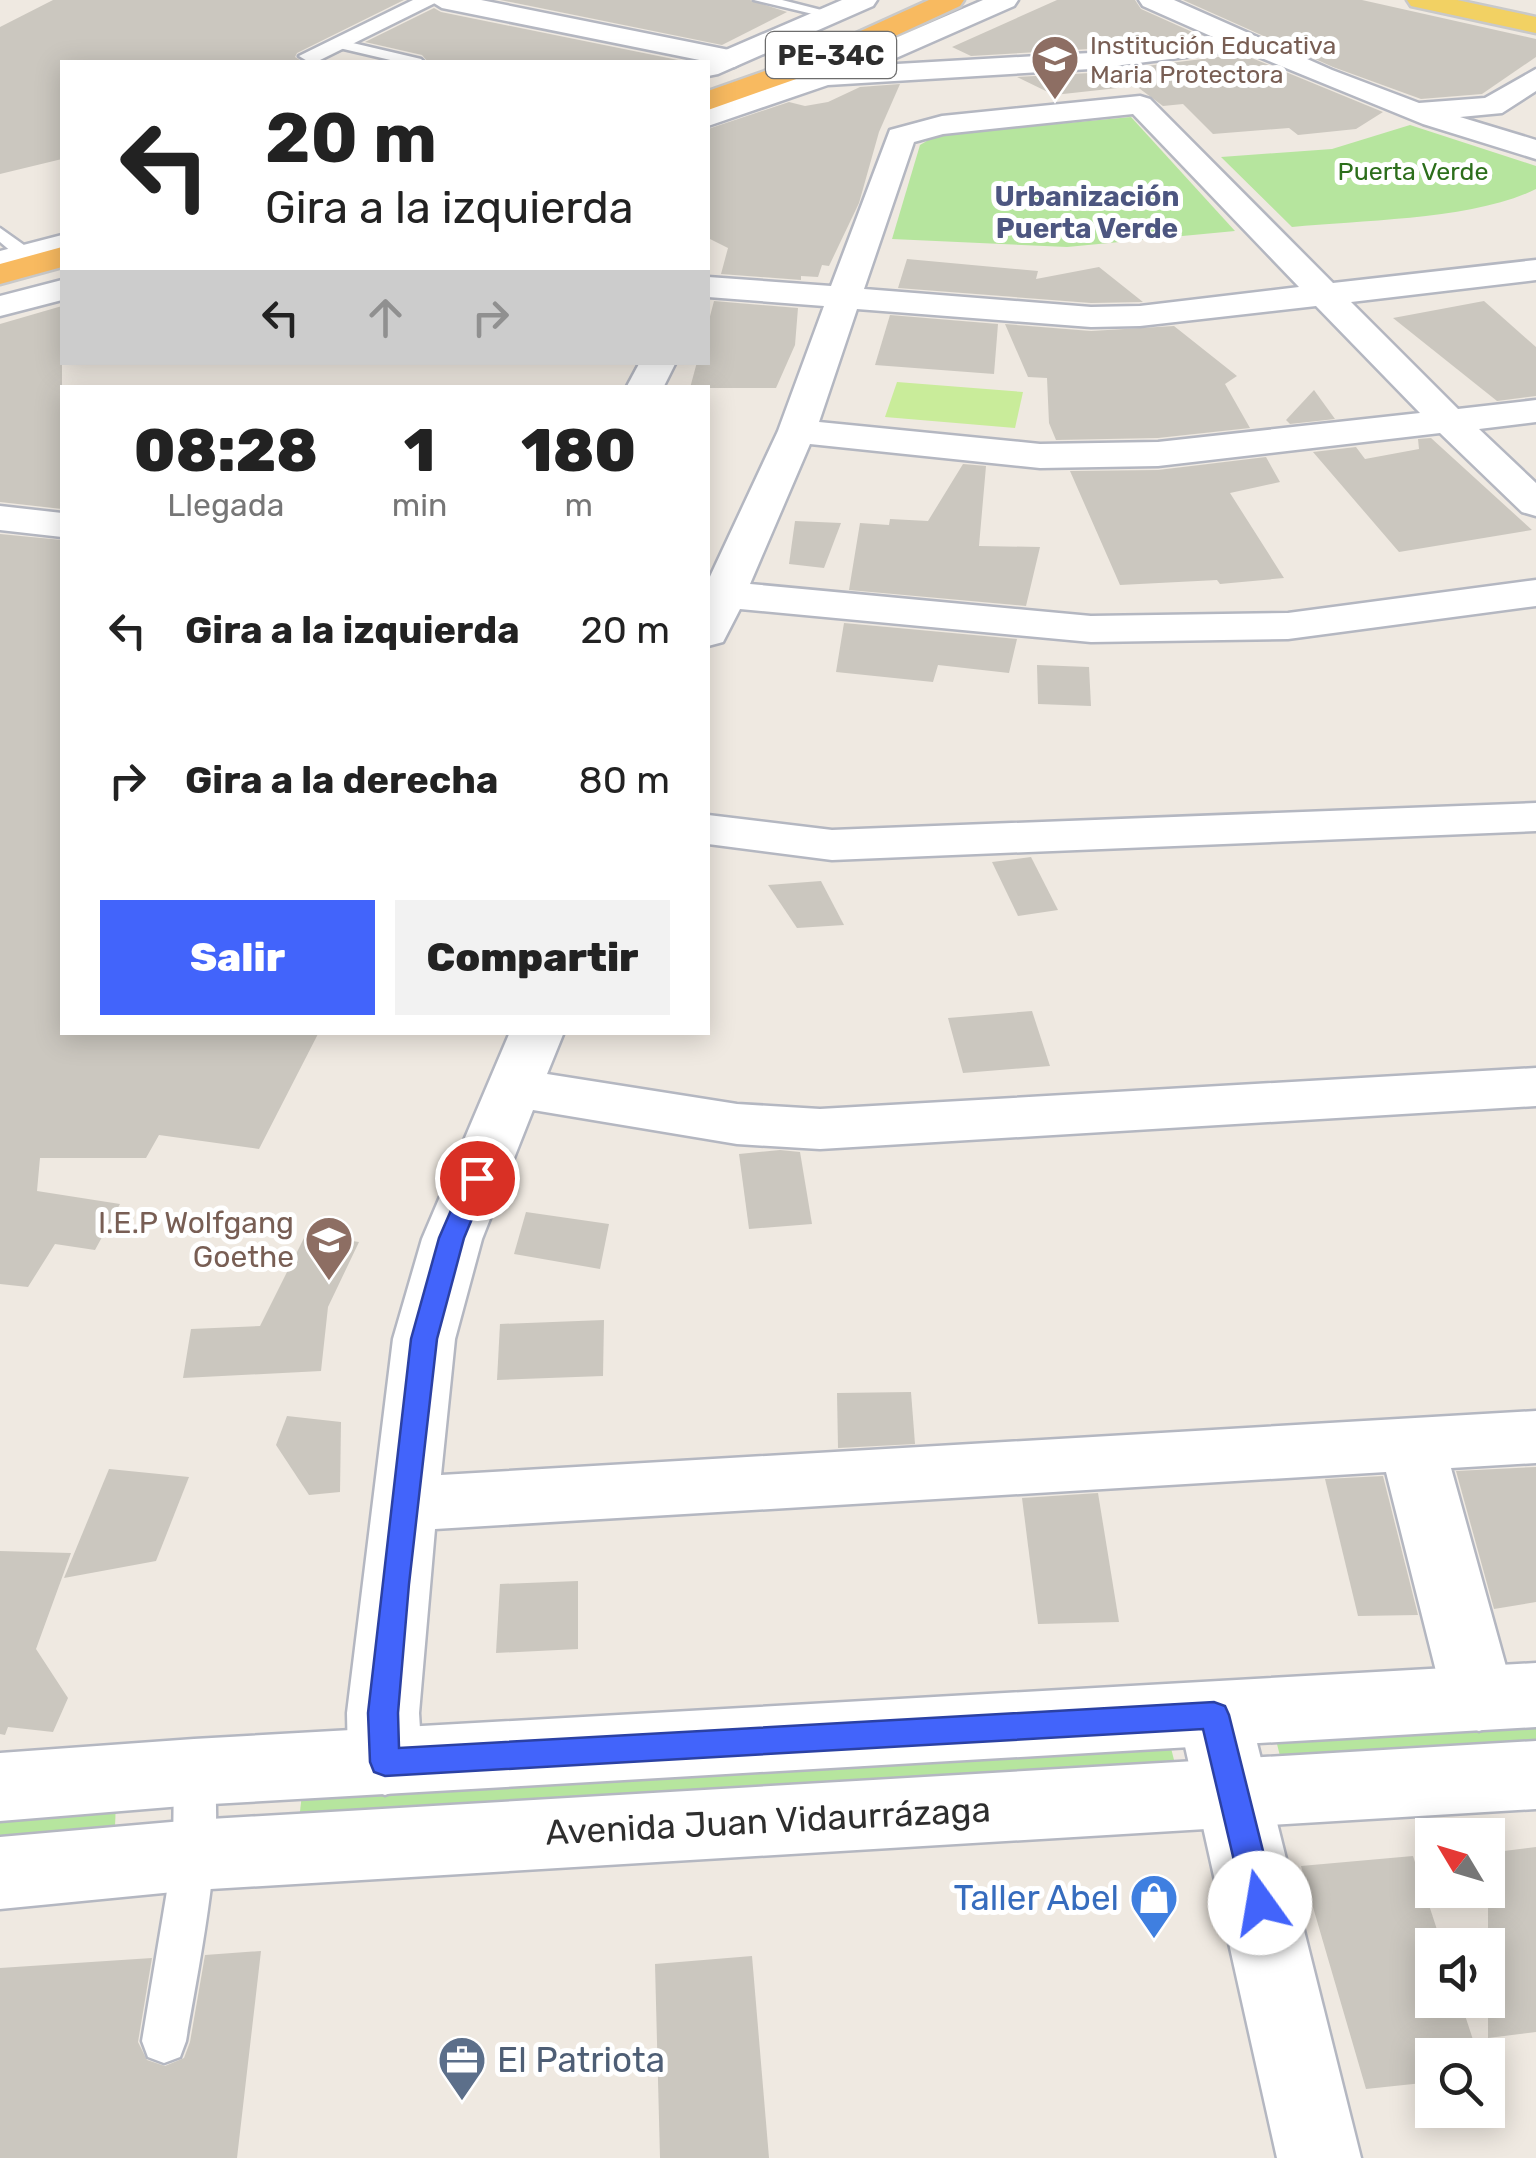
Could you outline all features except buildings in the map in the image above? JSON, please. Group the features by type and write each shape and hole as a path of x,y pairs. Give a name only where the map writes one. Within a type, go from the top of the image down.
{"highway":[{"name":"PE-34C","path":"710,84 910,0"},
{"name":"PE-34C","path":"710,100 809,65 951,0"},
{"path":"6,256 60,257"},
{"path":"0,291 60,275"}],"main road":[{"path":"1420,0 1536,25"},
{"path":"1498,0 1536,8"}],"street":[{"path":"310,56 430,0"},
{"path":"442,0 704,60"},
{"path":"721,64 864,0"},
{"path":"1152,0 1252,41 1322,76 1433,118 1536,150"},
{"path":"710,116 826,78 997,2"},
{"path":"826,78 1090,61 1252,41"},
{"path":"1402,104 1464,111 1492,107 1536,78"},
{"path":"710,623 716,594 797,431 901,136 942,125 1140,105 1448,423 1536,504"},
{"path":"1492,107 1511,126 1536,136"},
{"path":"6,256 60,245"},
{"path":"710,287 1091,318 1140,316 1536,270"},
{"path":"0,306 60,291"},
{"path":"797,431 1040,456 1158,454 1536,412"},
{"path":"0,518 60,525"},
{"path":"716,594 1091,630 1288,626 1536,593"},
{"path":"710,830 832,845 1536,817"},
{"path":"385,1762 383,1713 424,1339 452,1238 536,1035"},
{"path":"515,1088 737,1124 820,1129 1536,1087"},
{"path":"404,1504 1536,1436"},
{"path":"0,1787 194,1772 1508,1697 1412,1444"},
{"path":"1214,1715 1319,2158"},
{"name":"Avenida Juan Vidaurrázaga","path":"0,1873 194,1855 1536,1774"}],"lane":[{"path":"760,0 834,15"},
{"path":"340,44 408,60"},
{"path":"164,2041 194,1855 194,1772"}],"green space":[{"path":"1131,117 1235,231 1067,247 892,239 920,145 937,135"},
{"name":"Puerta Verde","path":"1410,125 1536,166 1536,189 1450,213 1292,227 1221,157 1332,149"},
{"path":"897,382 1023,392 1015,428 885,417"},
{"path":"1536,1720 1536,1751 1283,1768 1275,1736"},
{"path":"1169,1740 1177,1772 298,1829 302,1794"},
{"path":"116,1801 115,1827 0,1839 0,1811"}],"place":[{"name":"Institución Educativa Maria Protectora","path":"1055,102"},
{"name":"I.E.P Wolfgang Goethe","path":"329,1282"},
{"name":"Taller Abel","path":"1154,1940"},
{"name":"El Patriota","path":"462,2102"}],"district":[{"name":"Urbanización Puerta Verde","path":"1087,212"}],"route":[{"path":"477,1178 452,1238 424,1339 383,1713 385,1762 1214,1715 1260,1903"}]}
